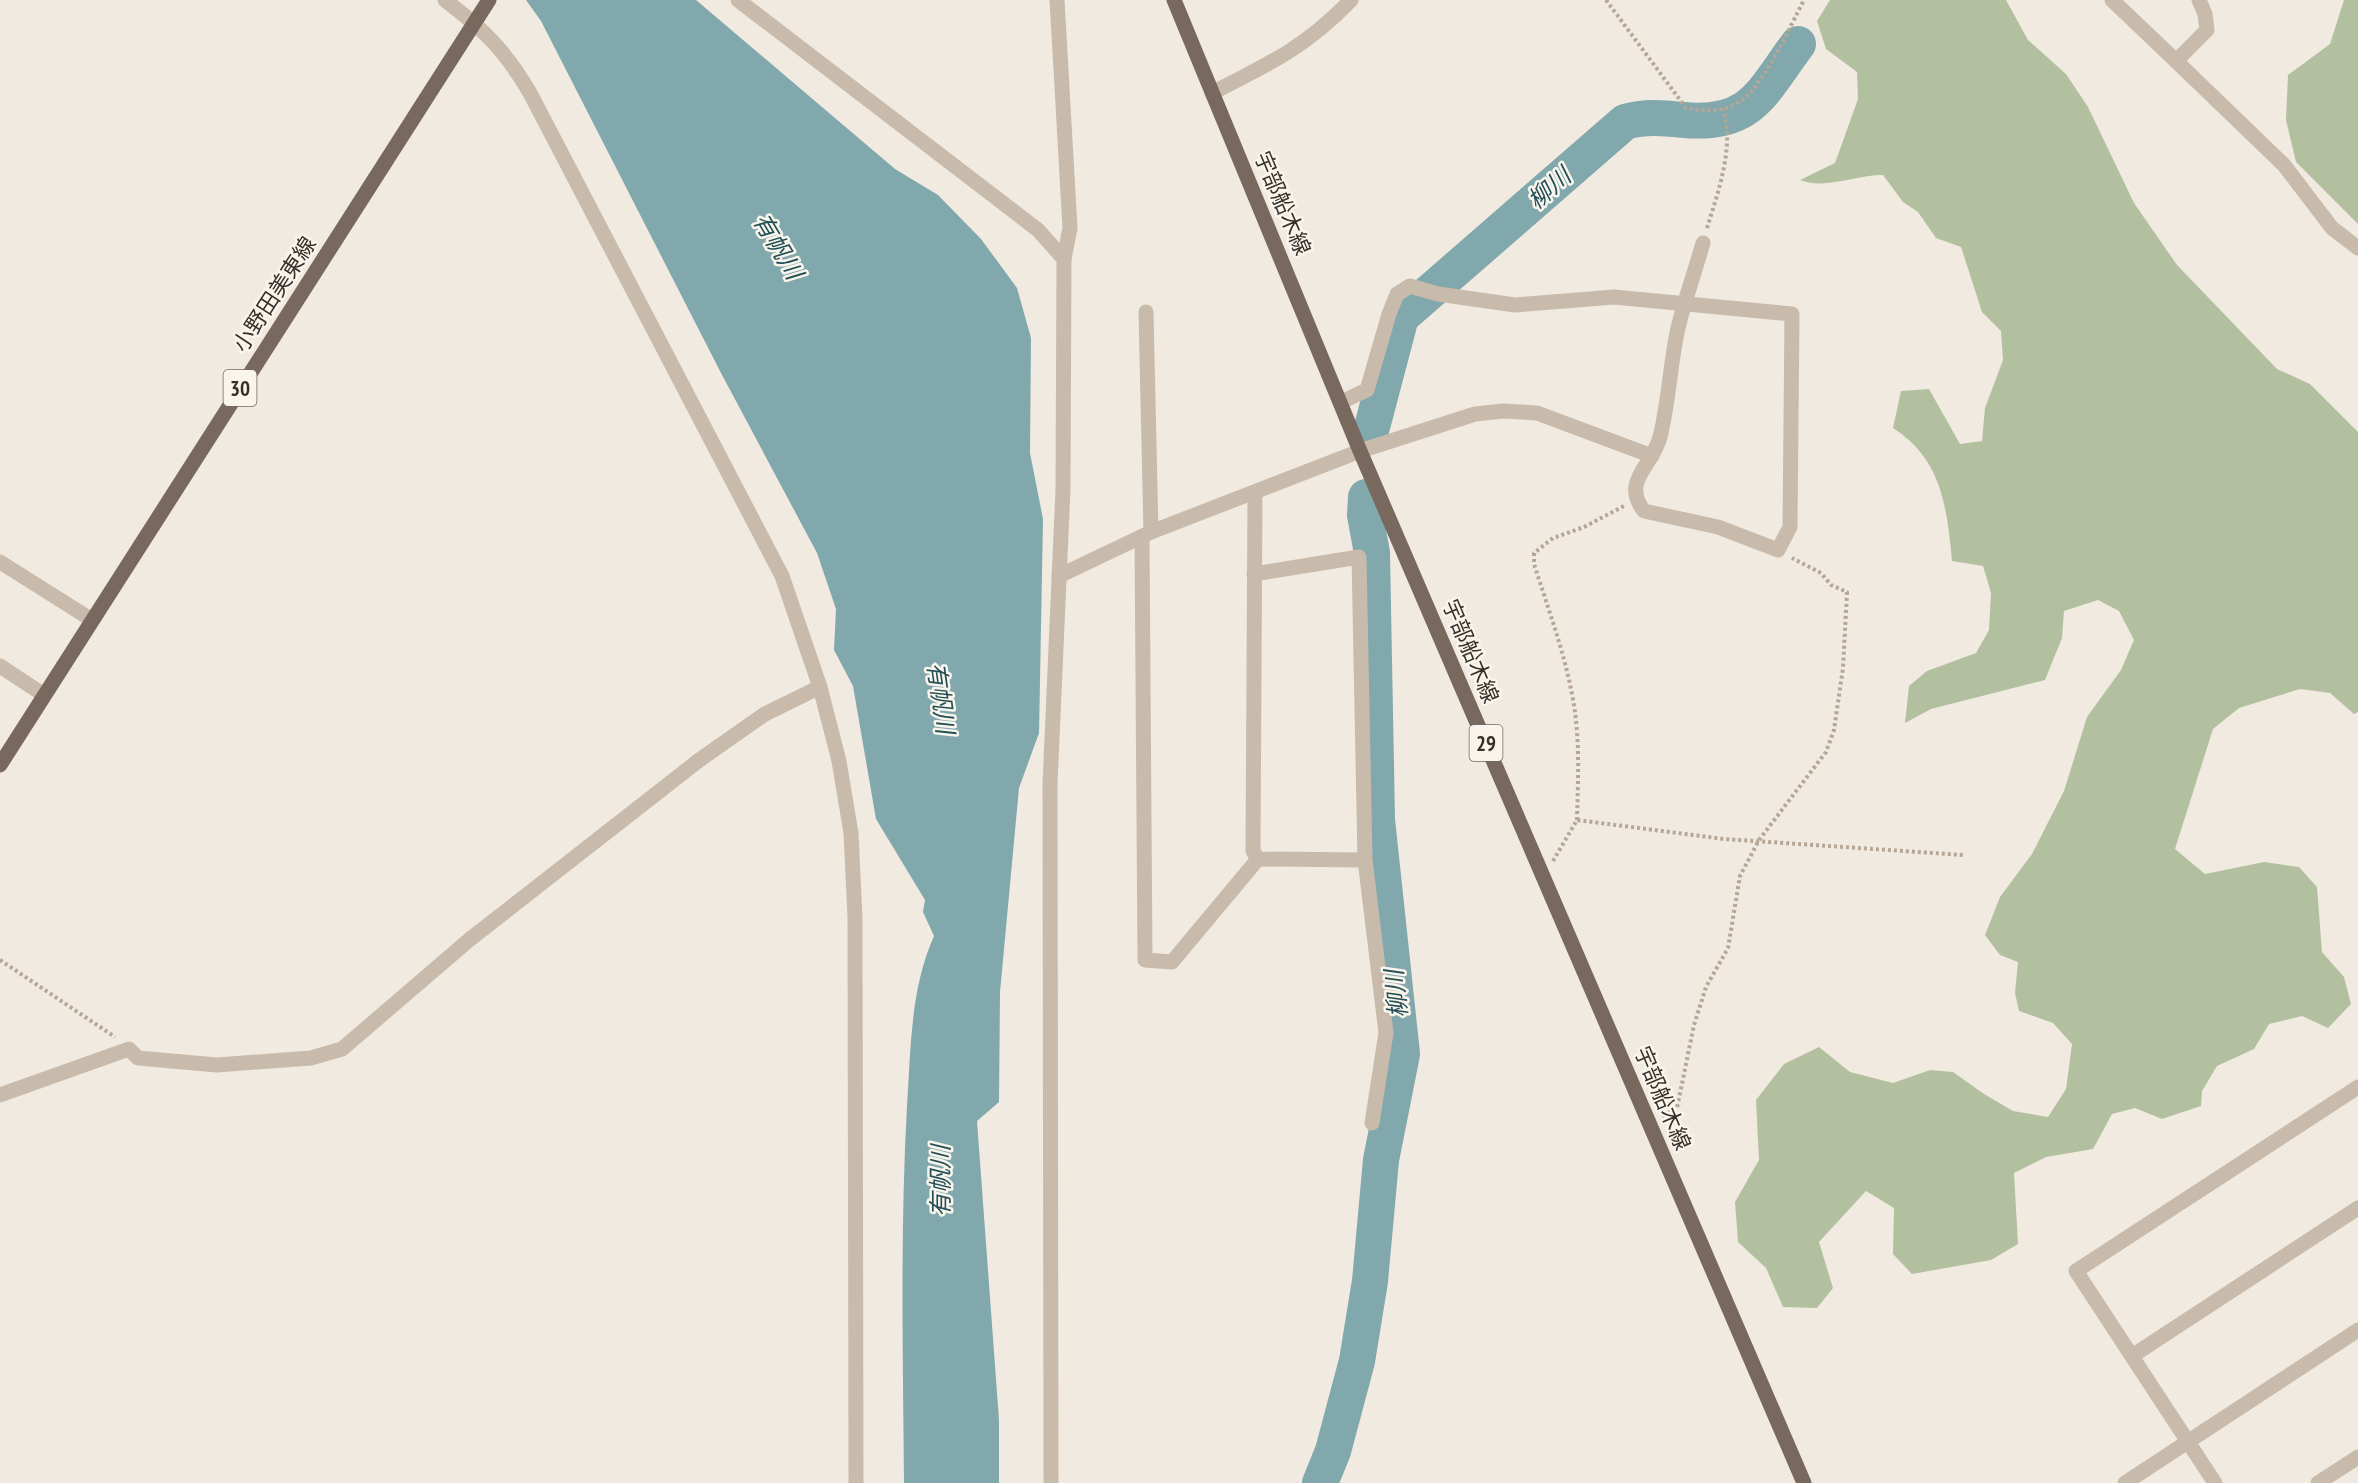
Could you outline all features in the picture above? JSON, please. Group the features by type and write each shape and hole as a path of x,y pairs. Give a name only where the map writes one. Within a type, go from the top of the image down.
{"main road":[{"name":"宇部船木線","path":"1174,0 1360,451 1804,1483"},
{"name":"小野田美東線","path":"0,765 482,12"}],"street":[{"path":"446,0 482,12 530,93 782,576 820,687 839,761 851,833 855,907 856,1483"},
{"path":"738,0 1038,230 1064,259"},
{"path":"1051,1483 1050,784 1063,489 1064,259 1070,228 1057,0"},
{"path":"1212,93 1283,57 1328,23 1351,0"},
{"path":"2112,0 2284,165 2332,228 2358,248"},
{"path":"2176,61 2207,30 2205,14 2199,0"},
{"path":"1341,402 1367,390 1397,294 1410,286 1437,294 1515,305 1614,297 1686,303 1791,314 1793,381 1790,527 1778,550 1718,527 1644,512 1635,500 1634,490 1638,476 1652,456 1659,440 1667,406 1678,329 1686,303 1703,243"},
{"path":"1146,312 1145,960 1172,962 1258,859"},
{"path":"1059,576 1146,535 1360,451 1475,414 1503,411 1537,413 1652,456"},
{"path":"1255,493 1253,851 1258,859"},
{"path":"1254,574 1359,557 1365,860 1386,1033 1372,1123"},
{"path":"0,562 92,620"},
{"path":"0,666 44,695"},
{"path":"0,1095 129,1049 138,1058 158,1058 207,1065 311,1058 342,1049 469,940 698,761 765,714 820,687"},
{"path":"1258,859 1365,860"},
{"path":"2215,1483 2076,1271 2358,1087"},
{"path":"2132,1356 2358,1208"},
{"path":"2125,1483 2358,1330"},
{"path":"2318,1483 2358,1457"}],"path":[{"path":"1606,0 1686,108 1708,111 1723,109 1738,103 1752,91 1773,58 1804,0"},
{"path":"1703,243 1722,178 1728,125 1723,109"},
{"path":"1544,878 1577,820 1578,748 1574,707 1557,633 1533,564 1534,553 1552,538 1584,527 1635,500"},
{"path":"1650,1124 1677,1108 1694,1025 1706,987 1728,948 1740,876 1759,840 1826,752 1834,730 1843,668 1847,592 1831,585 1821,573 1778,550"},
{"path":"1577,820 1647,830 1963,855"},
{"path":"0,960 112,1034 129,1049"}],"green space":[{"path":"1830,0 2006,0 2028,40 2066,74 2088,107 2134,203 2177,265 2277,369 2310,384 2358,432 2358,712 2354,714 2330,693 2300,689 2239,708 2213,729 2175,849 2205,874 2264,862 2299,867 2317,887 2322,952 2344,977 2351,1004 2328,1028 2302,1016 2269,1024 2254,1049 2217,1066 2202,1091 2201,1106 2162,1119 2135,1108 2112,1114 2093,1149 2046,1157 2014,1173 2018,1244 1991,1260 1912,1274 1893,1254 1894,1208 1866,1191 1819,1242 1833,1288 1817,1308 1783,1307 1766,1268 1738,1242 1735,1202 1759,1160 1756,1100 1784,1064 1819,1047 1850,1072 1893,1083 1930,1070 1953,1072 2013,1111 2048,1117 2066,1089 2072,1044 2053,1023 2019,1011 2015,993 2018,962 2000,955 1985,935 2000,897 2032,854 2064,791 2087,717 2121,670 2134,640 2119,611 2098,600 2064,611 2062,638 2045,680 1931,709 1905,723 1909,686 1927,671 1976,653 1989,630 1991,593 1983,566 1952,561 1948,522 1939,486 1932,470 1909,440 1893,428 1901,391 1929,389 1960,444 1982,441 1985,408 2003,360 2001,331 1982,312 1961,247 1936,238 1918,212 1903,202 1883,175 1830,183 1810,183 1800,180 1835,163 1858,99 1857,72 1826,49 1817,21"},
{"path":"2344,0 2358,0 2358,224 2296,162 2286,120 2288,75 2330,44"}],"water":[{"name":"有帆川","path":"526,0 696,0 895,169 938,195 981,239 1017,288 1031,338 1030,453 1043,519 1039,733 1019,788 1000,992 999,1102 977,1121 999,1420 999,1483 904,1483 903,1247 907,1106 916,998 926,956 934,936 923,912 925,900 876,819 853,686 834,650 836,609 817,553 721,373 541,21"}],"waterway":[{"name":"柳川","path":"1372,427 1401,317 1625,122 1654,118 1707,120 1725,117 1740,111 1764,91 1798,44"},
{"name":"柳川","path":"1320,1483 1333,1451 1357,1361 1370,1281 1381,1160 1402,1054 1377,820 1372,553 1365,515 1366,497"}]}
